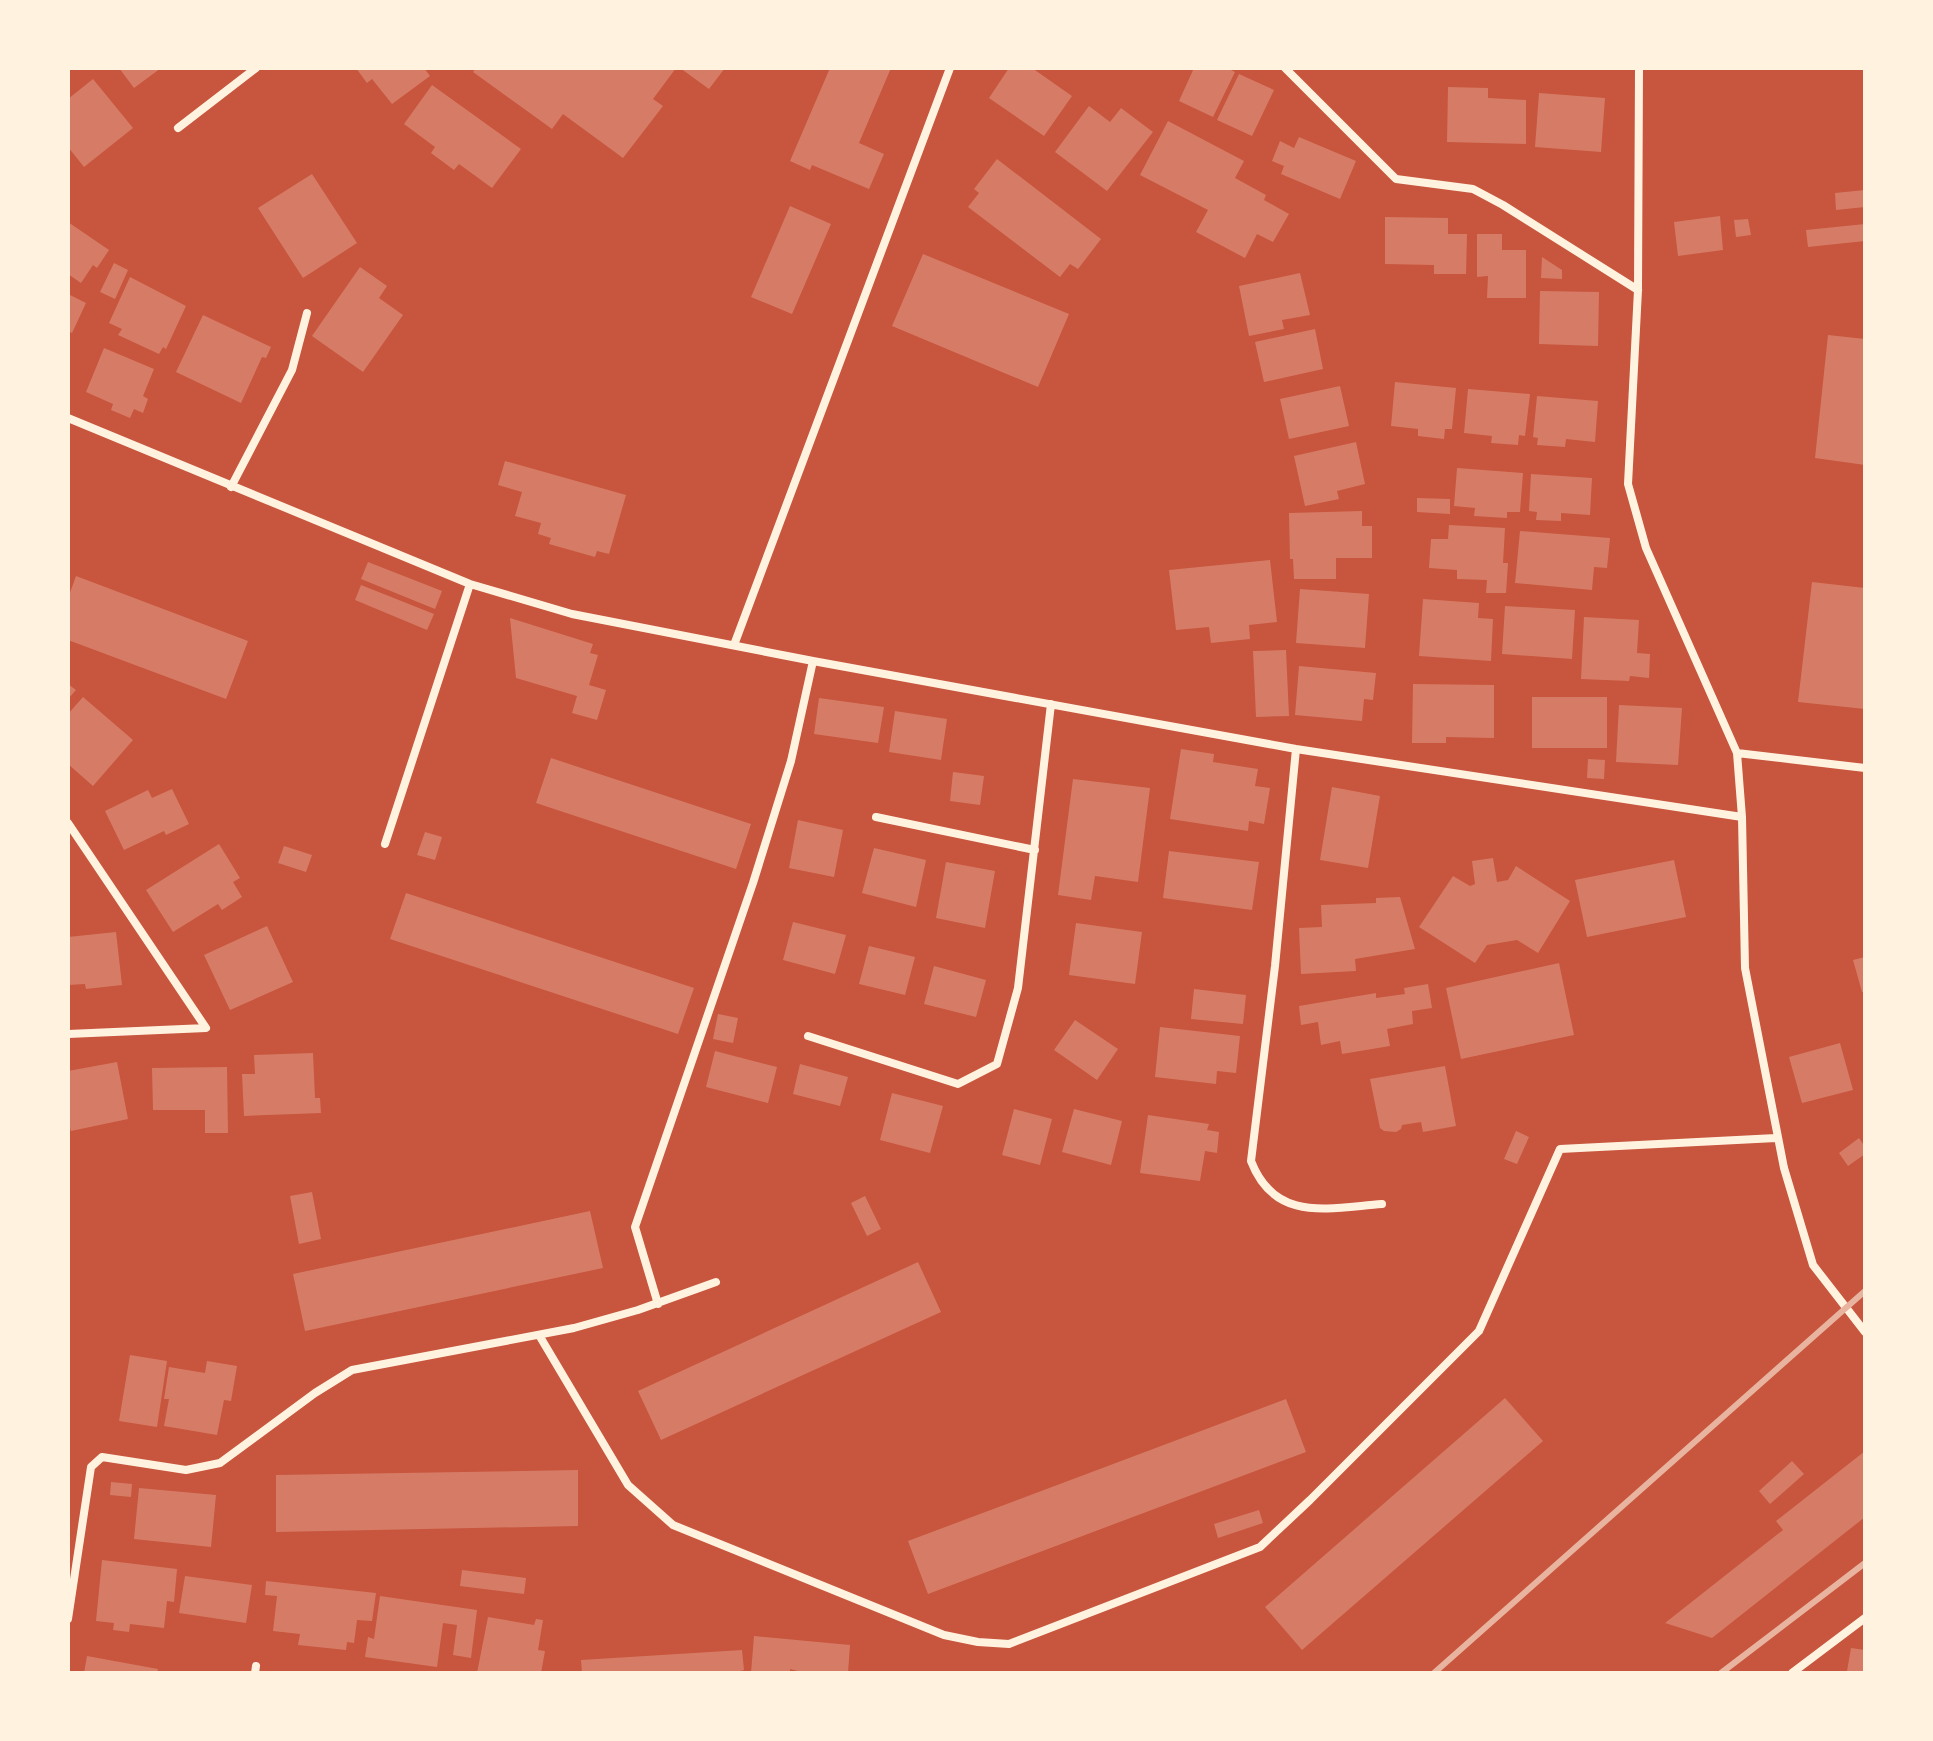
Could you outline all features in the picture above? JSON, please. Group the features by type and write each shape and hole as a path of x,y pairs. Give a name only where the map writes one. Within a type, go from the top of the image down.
{"street":[{"path":"178,128 256,68"},
{"path":"734,645 950,68"},
{"path":"1285,68 1396,179 1473,189 1638,290"},
{"path":"1639,68 1638,290 1628,484 1646,548 1737,753 1742,817 1745,968 1776,1138 1813,1265 1865,1332"},
{"path":"231,487 292,370 307,313"},
{"path":"68,418 470,584 572,614 1296,749 1742,817"},
{"path":"385,844 470,584"},
{"path":"658,1304 635,1227 753,883 791,761 813,661"},
{"path":"808,1036 958,1084 997,1064 1018,988 1051,704"},
{"path":"1296,749 1275,966 1251,1161 1258,1178 1272,1195 1307,1210 1382,1204"},
{"path":"1737,753 1865,768"},
{"path":"876,817 1035,850"},
{"path":"68,823 206,1028 68,1034"},
{"path":"539,1335 628,1485 673,1525 944,1635 1009,1644 1260,1547 1479,1331 1560,1149 1776,1138"},
{"path":"68,1619 91,1467 102,1457 186,1470 220,1463 315,1393 352,1370 539,1335 658,1304 716,1282"},
{"path":"1792,1673 1865,1618"}],"building":[{"path":"119,68 161,68 134,88"},
{"path":"356,68 424,68 430,76 392,104 372,79 367,83"},
{"path":"476,68 676,68 653,99 663,106 623,158 563,114 552,129 473,72"},
{"path":"680,68 725,68 709,89"},
{"path":"830,68 891,68 859,143 884,154 869,189 812,165 810,170 790,161"},
{"path":"1009,68 1032,68 1072,96 1044,136 989,98"},
{"path":"1194,68 1227,68 1235,72 1213,117 1179,101"},
{"path":"1239,74 1274,90 1252,136 1217,120"},
{"path":"93,79 133,128 84,167 68,147 68,99"},
{"path":"432,85 521,149 492,188 459,164 454,170 431,153 435,147 404,124"},
{"path":"1448,87 1488,88 1488,98 1526,100 1526,144 1447,142"},
{"path":"1539,93 1605,98 1601,152 1535,147"},
{"path":"1089,106 1110,122 1121,108 1153,132 1107,191 1055,152"},
{"path":"1168,121 1244,161 1235,178 1266,195 1264,200 1289,214 1273,242 1257,234 1245,258 1196,232 1208,210 1140,175"},
{"path":"1299,137 1356,161 1340,199 1281,174 1284,166 1272,161 1280,141 1294,148"},
{"path":"997,159 1101,239 1078,269 1070,264 1060,277 968,207 979,193 974,189"},
{"path":"312,174 357,243 303,278 258,208"},
{"path":"1865,190 1865,207 1836,210 1835,193"},
{"path":"790,206 831,224 792,314 751,297"},
{"path":"1720,216 1723,250 1678,256 1674,222"},
{"path":"1385,217 1448,218 1448,234 1467,234 1466,274 1434,274 1434,265 1385,264"},
{"path":"1748,219 1751,235 1736,237 1734,220"},
{"path":"68,222 109,250 97,268 93,265 81,283 68,274"},
{"path":"1865,224 1865,241 1808,247 1806,230"},
{"path":"1477,234 1502,234 1502,250 1526,250 1526,298 1487,298 1488,276 1477,277"},
{"path":"923,254 1069,314 1038,387 892,326"},
{"path":"1542,257 1562,270 1562,279 1541,278"},
{"path":"114,263 128,270 115,299 100,292"},
{"path":"360,267 387,286 379,298 403,315 363,372 312,336"},
{"path":"1300,273 1310,315 1282,320 1284,329 1249,336 1239,286"},
{"path":"130,277 186,306 166,349 163,347 159,354 118,335 122,329 109,323"},
{"path":"1540,291 1599,292 1598,346 1539,344"},
{"path":"68,294 86,303 72,333 68,331"},
{"path":"203,315 271,347 266,358 262,357 241,403 176,372"},
{"path":"1315,329 1323,369 1264,382 1255,342"},
{"path":"1828,335 1865,339 1865,465 1815,458"},
{"path":"104,348 154,369 143,396 148,399 143,413 134,409 130,418 111,410 113,404 86,392"},
{"path":"1395,382 1456,388 1452,429 1445,429 1444,439 1418,436 1418,429 1391,426"},
{"path":"1340,386 1349,426 1289,439 1280,399"},
{"path":"1468,389 1530,394 1525,436 1519,435 1518,445 1491,443 1492,436 1464,433"},
{"path":"1537,396 1598,401 1595,442 1566,439 1565,447 1537,445 1538,438 1533,437"},
{"path":"1356,442 1365,484 1337,491 1339,499 1305,506 1294,456"},
{"path":"505,461 626,495 609,554 597,551 595,557 549,544 551,538 538,534 541,523 515,516 522,492 498,485"},
{"path":"1457,468 1523,473 1520,512 1507,512 1507,518 1474,516 1475,508 1454,506"},
{"path":"1531,474 1592,478 1590,515 1561,513 1561,521 1536,520 1537,512 1529,511"},
{"path":"1417,498 1450,499 1450,514 1417,512"},
{"path":"1362,511 1362,526 1372,526 1372,558 1336,558 1336,579 1294,579 1293,559 1290,559 1289,513"},
{"path":"1449,525 1505,528 1503,563 1508,563 1506,593 1486,593 1487,580 1457,579 1457,570 1429,568 1431,539 1448,539"},
{"path":"1520,531 1610,538 1607,568 1594,567 1592,590 1515,583"},
{"path":"1270,560 1277,622 1249,625 1250,639 1211,643 1209,627 1176,630 1169,570"},
{"path":"368,562 442,591 435,609 361,579"},
{"path":"76,576 248,641 226,699 68,640 68,598"},
{"path":"1812,582 1865,588 1865,709 1798,702"},
{"path":"361,585 434,614 427,630 355,600"},
{"path":"1300,589 1369,594 1365,648 1296,643"},
{"path":"1423,599 1479,603 1478,618 1493,619 1491,661 1419,656"},
{"path":"1505,606 1575,610 1572,659 1502,654"},
{"path":"1584,617 1639,620 1637,653 1650,654 1649,678 1630,676 1629,681 1581,679"},
{"path":"510,618 593,644 590,653 598,655 589,685 606,690 597,720 572,713 577,696 516,678"},
{"path":"1286,650 1289,716 1256,717 1253,651"},
{"path":"1299,666 1376,673 1373,700 1364,699 1362,721 1295,715"},
{"path":"68,684 76,690 68,699"},
{"path":"1413,684 1494,685 1494,738 1446,737 1446,743 1412,743"},
{"path":"83,697 133,740 93,786 68,764 68,714"},
{"path":"1532,697 1607,697 1607,748 1532,748"},
{"path":"819,698 884,707 878,743 814,734"},
{"path":"1619,705 1682,708 1678,765 1616,762"},
{"path":"895,711 947,719 941,760 889,752"},
{"path":"1181,749 1214,754 1213,762 1258,769 1255,786 1270,788 1264,824 1249,821 1248,831 1170,819"},
{"path":"551,758 751,824 736,869 536,803"},
{"path":"1588,759 1605,760 1604,779 1587,778"},
{"path":"953,772 984,776 980,805 950,801"},
{"path":"1073,779 1150,788 1138,882 1095,876 1091,900 1058,895"},
{"path":"1332,787 1380,796 1368,868 1320,860"},
{"path":"172,789 189,824 166,835 164,831 124,850 105,811 148,790 152,798"},
{"path":"798,820 843,830 834,877 789,868"},
{"path":"425,832 442,837 435,860 417,855"},
{"path":"219,844 240,878 233,882 242,897 222,910 218,904 173,932 146,890"},
{"path":"284,846 312,855 306,872 278,863"},
{"path":"874,848 926,860 916,907 862,893"},
{"path":"1169,851 1259,862 1252,910 1163,898"},
{"path":"1493,858 1497,882 1508,880 1516,866 1570,901 1538,953 1517,940 1487,945 1475,963 1419,927 1453,876 1470,886 1475,884 1472,861"},
{"path":"1674,860 1686,917 1587,937 1575,880"},
{"path":"946,862 995,871 985,928 936,918"},
{"path":"406,893 694,988 678,1034 390,939"},
{"path":"1400,897 1415,949 1355,959 1356,971 1301,974 1299,928 1322,927 1321,905 1376,903 1376,898"},
{"path":"793,922 846,935 835,974 783,960"},
{"path":"1076,923 1142,932 1135,984 1069,975"},
{"path":"267,926 293,982 230,1010 204,955"},
{"path":"116,932 122,985 86,989 85,984 68,985 68,937"},
{"path":"869,946 915,957 905,995 859,984"},
{"path":"1865,957 1865,992 1862,992 1853,960"},
{"path":"1559,963 1574,1035 1461,1059 1446,988"},
{"path":"934,966 986,980 976,1017 924,1004"},
{"path":"1428,984 1432,1008 1412,1011 1413,1024 1387,1029 1390,1046 1342,1054 1340,1041 1321,1045 1318,1022 1301,1025 1299,1006 1376,993 1376,998 1405,994 1404,988"},
{"path":"1194,989 1246,995 1243,1024 1191,1019"},
{"path":"718,1014 738,1018 733,1043 713,1039"},
{"path":"1075,1020 1118,1049 1097,1080 1054,1050"},
{"path":"1160,1027 1240,1036 1236,1073 1217,1071 1216,1084 1155,1077"},
{"path":"1840,1043 1853,1090 1802,1103 1789,1057"},
{"path":"715,1051 777,1067 768,1103 706,1087"},
{"path":"313,1053 315,1098 320,1098 321,1113 244,1116 242,1074 255,1074 254,1055"},
{"path":"117,1062 128,1119 71,1131 68,1122 68,1071"},
{"path":"800,1064 848,1077 840,1106 793,1094"},
{"path":"1445,1066 1456,1126 1423,1132 1421,1122 1402,1125 1396,1132 1380,1128 1370,1079"},
{"path":"227,1067 228,1133 205,1133 205,1110 153,1110 152,1068"},
{"path":"892,1093 943,1106 930,1153 880,1140"},
{"path":"1014,1109 1052,1119 1040,1165 1002,1155"},
{"path":"1074,1109 1122,1121 1111,1165 1062,1152"},
{"path":"1148,1115 1209,1124 1207,1130 1219,1132 1217,1153 1205,1151 1200,1181 1140,1173"},
{"path":"1516,1131 1529,1137 1517,1164 1504,1159"},
{"path":"1859,1138 1865,1147 1865,1154 1848,1166 1839,1153"},
{"path":"312,1192 321,1239 299,1244 290,1196"},
{"path":"865,1196 881,1229 867,1236 851,1203"},
{"path":"590,1211 603,1268 305,1331 293,1274"},
{"path":"918,1262 941,1312 661,1440 638,1391"},
{"path":"130,1355 167,1361 157,1427 119,1421"},
{"path":"207,1361 237,1366 231,1401 224,1400 217,1435 164,1426 169,1399 164,1399 169,1367 205,1373"},
{"path":"1505,1398 1543,1441 1302,1650 1265,1607"},
{"path":"1286,1399 1306,1452 928,1594 908,1541"},
{"path":"1865,1451 1865,1517 1712,1638 1665,1623 1783,1530 1776,1521"},
{"path":"1792,1461 1804,1474 1770,1504 1759,1491"},
{"path":"578,1470 578,1526 276,1532 276,1475"},
{"path":"111,1482 132,1484 131,1497 110,1495"},
{"path":"139,1488 216,1495 211,1547 134,1539"},
{"path":"1259,1510 1263,1523 1218,1538 1214,1524"},
{"path":"102,1560 177,1569 174,1602 167,1601 164,1628 130,1624 129,1632 113,1630 114,1623 96,1621"},
{"path":"462,1570 526,1578 524,1594 460,1586"},
{"path":"185,1576 252,1585 246,1623 179,1613"},
{"path":"266,1581 376,1593 372,1621 357,1620 354,1643 347,1642 346,1650 298,1645 300,1634 273,1631 277,1596 265,1595"},
{"path":"380,1596 477,1610 471,1658 453,1655 457,1625 443,1623 437,1667 365,1657 368,1637 374,1639"},
{"path":"488,1617 534,1625 536,1619 543,1620 538,1650 545,1651 541,1673 477,1673"},
{"path":"754,1636 850,1645 848,1673 806,1673 790,1669 790,1673 751,1673"},
{"path":"1851,1648 1865,1650 1865,1673 1847,1671"},
{"path":"742,1650 744,1670 733,1673 582,1673 581,1660"},
{"path":"87,1656 158,1669 157,1673 84,1673"}],"railway":[{"path":"1434,1673 1865,1291"},
{"path":"1721,1673 1865,1563"}]}
